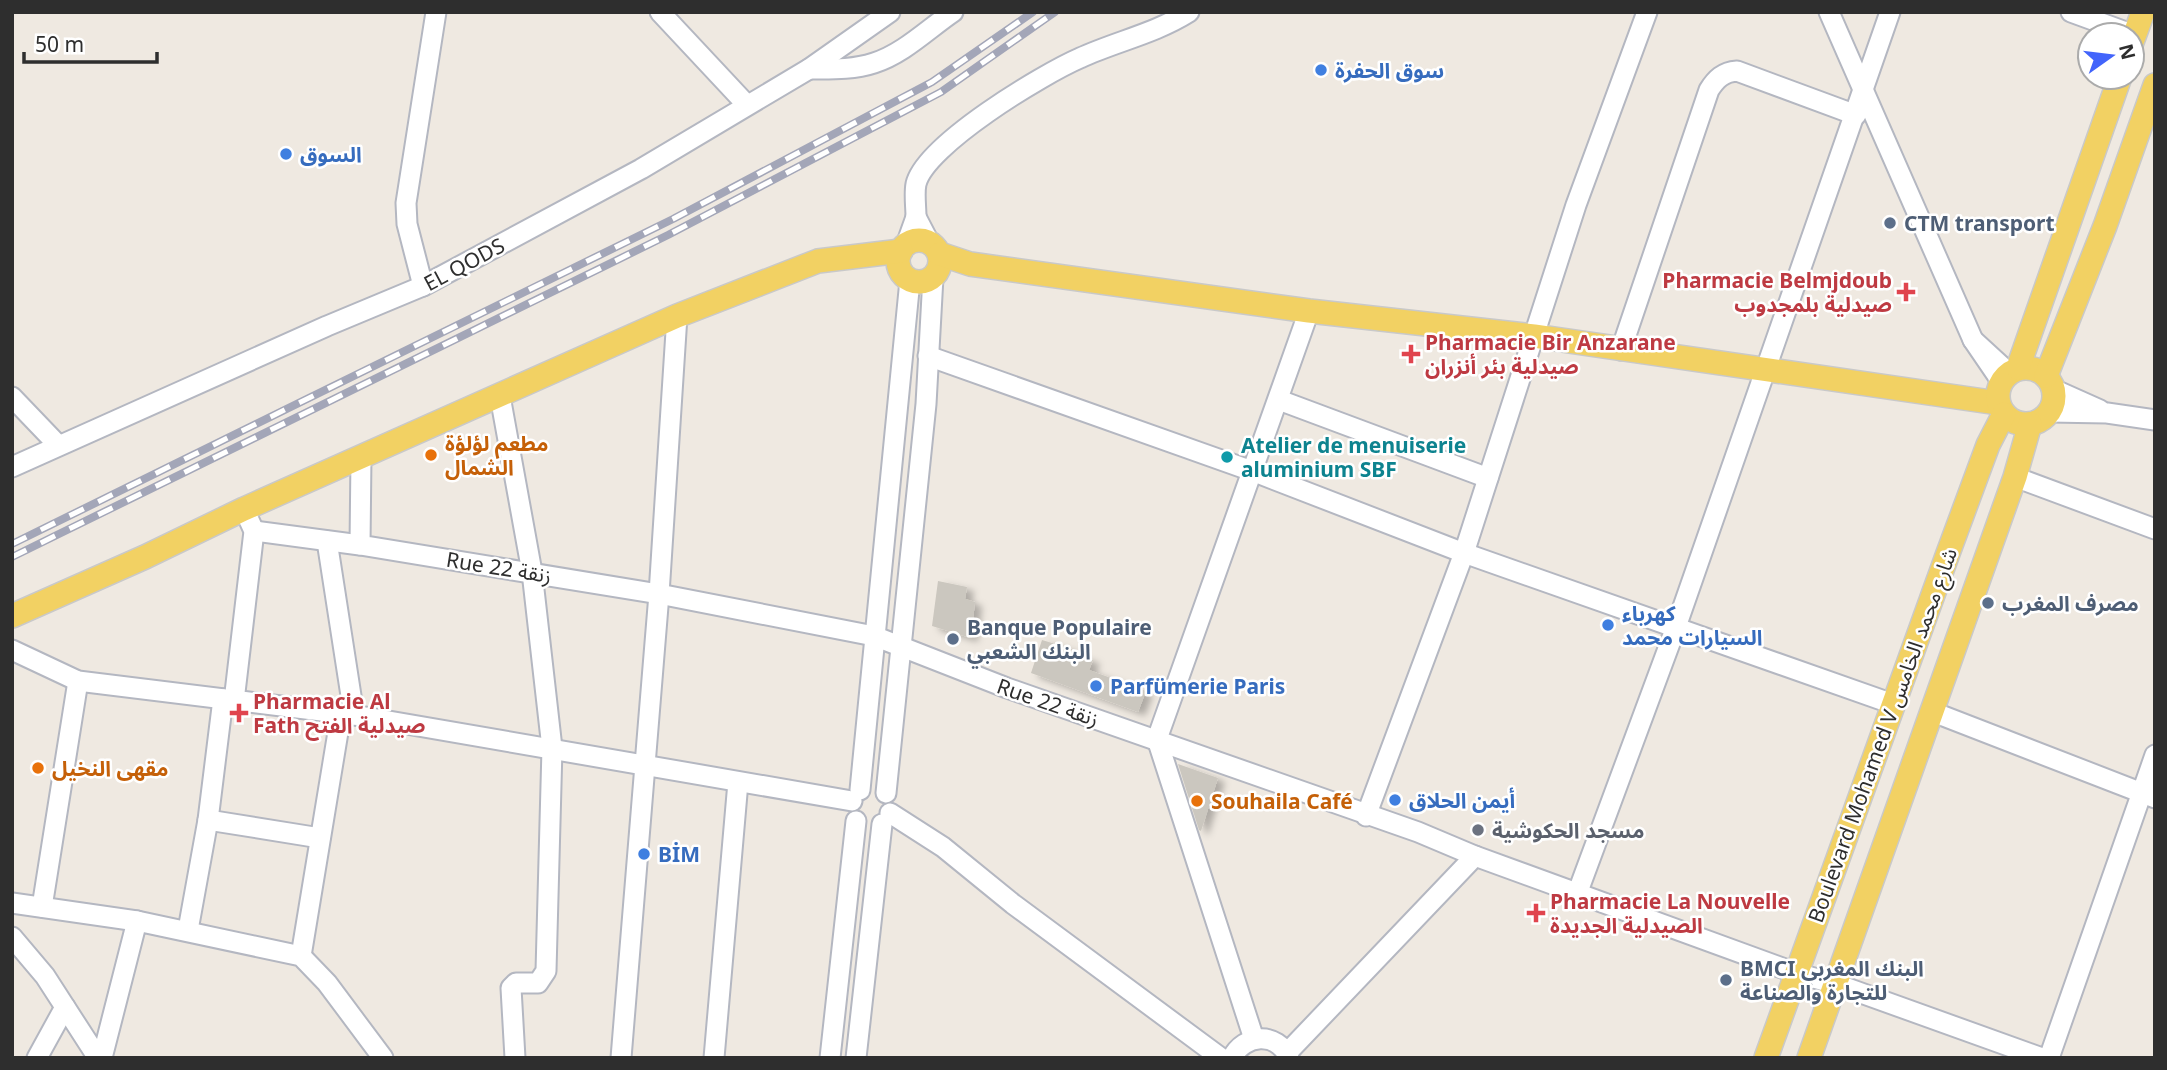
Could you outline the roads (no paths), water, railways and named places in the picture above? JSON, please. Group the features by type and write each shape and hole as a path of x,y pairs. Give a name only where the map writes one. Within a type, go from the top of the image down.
{"main road":[{"name":"Boulevard Mohamed V شارع محمد الخامس","path":"1810,1058 2015,477 2040,418 2053,405 2050,382 2155,85"},
{"name":"Boulevard Mohamed V شارع محمد الخامس","path":"1766,1058 1984,457 2005,387 2115,91"},
{"path":"904,261 921,240 935,261"},
{"path":"12,616 145,557 244,509 677,316 818,261 858,257 904,261"},
{"path":"904,261 918,282 935,261"},
{"path":"935,261 1309,311 1534,336 1933,394 2005,387 2028,367 2038,370 2050,382"},
{"path":"2005,387 2011,420 2040,418"}],"street":[{"path":"423,286 407,225 406,203 436,12"},
{"name":"EL QODS","path":"12,467 423,286 641,169 809,69 890,12"},
{"path":"809,69 838,69 876,63 953,12"},
{"path":"886,818 869,827 856,821 852,815 874,636 904,261 916,217 916,183 938,151 985,113 1079,58 1166,27 1189,12"},
{"path":"1366,816 1464,553 1576,205 1647,12"},
{"path":"1829,12 1973,340 2005,387"},
{"path":"1577,894 1676,627 1890,12"},
{"path":"2071,12 2092,21"},
{"path":"667,15 747,105"},
{"path":"1621,350 1709,90 1715,81 1722,75 1737,71 1856,115"},
{"path":"886,793 926,404 935,261 916,217"},
{"path":"1254,1039 1157,739 1309,311"},
{"path":"621,1058 659,594 677,316"},
{"path":"928,356 1252,471 1464,553 1893,704"},
{"path":"2050,382 2107,413"},
{"path":"500,396 532,572 552,747 546,971 538,983 516,984 511,988 515,1058"},
{"path":"12,397 58,445"},
{"path":"1279,400 1488,478"},
{"path":"2040,418 2107,413 2155,420"},
{"path":"360,545 361,457"},
{"path":"2015,477 2155,529"},
{"path":"188,930 254,531 244,509"},
{"name":"Rue 22 زنقة","path":"254,531 532,572 874,636 1059,707 1157,739 1366,816 1419,832 1577,894 2042,1058"},
{"path":"302,956 320,838 347,715 327,541"},
{"path":"12,650 78,681 347,715 552,747 738,782 856,795 874,786 886,793 890,799 856,1058"},
{"path":"42,907 78,681"},
{"path":"1933,712 2148,796"},
{"path":"2049,1058 2148,796 2155,755"},
{"path":"714,1058 738,782"},
{"path":"886,818 943,847 1013,904 1221,1058"},
{"path":"208,820 320,838"},
{"path":"830,1058 856,821"},
{"path":"1232,1058 1238,1048 1254,1039 1272,1041 1288,1056 1475,856"},
{"path":"12,903 188,930 302,956 327,983 383,1058"},
{"path":"100,1058 137,921"},
{"path":"12,936 45,976 100,1058"},
{"path":"37,1058 65,1007"}],"railway":[{"path":"12,544 673,219 932,82 1033,12"},
{"path":"12,557 668,235 941,92 1055,12"}],"place":[{"name":"سوق الحفرة","path":"1321,70"},
{"name":"السوق","path":"286,154"},
{"name":"CTM transport","path":"1890,223"},
{"name":"Pharmacie Belmjdoub صيدلية بلمجدوب","path":"1906,292"},
{"name":"Pharmacie Bir Anzarane صيدلية بئر أنزران","path":"1411,354"},
{"name":"مطعم لؤلؤة الشمال","path":"431,455"},
{"name":"Atelier de menuiserie aluminium SBF","path":"1227,457"},
{"name":"مصرف المغرب","path":"1988,603"},
{"name":"كهرباء السيارات محمد","path":"1608,625"},
{"name":"Banque Populaire البنك الشعبي","path":"953,639"},
{"name":"Parfümerie Paris","path":"1096,686"},
{"name":"Pharmacie Al Fath صيدلية الفتح","path":"239,713"},
{"name":"مقهى النخيل","path":"38,768"},
{"name":"أيمن الحلاق","path":"1395,800"},
{"name":"Souhaila Café","path":"1197,801"},
{"name":"مسجد الحكوشية","path":"1478,830"},
{"name":"BİM","path":"644,854"},
{"name":"Pharmacie La Nouvelle الصيدلية الجديدة","path":"1536,913"},
{"name":"BMCI البنك المغربي للتجارة والصناعة","path":"1726,980"}]}
